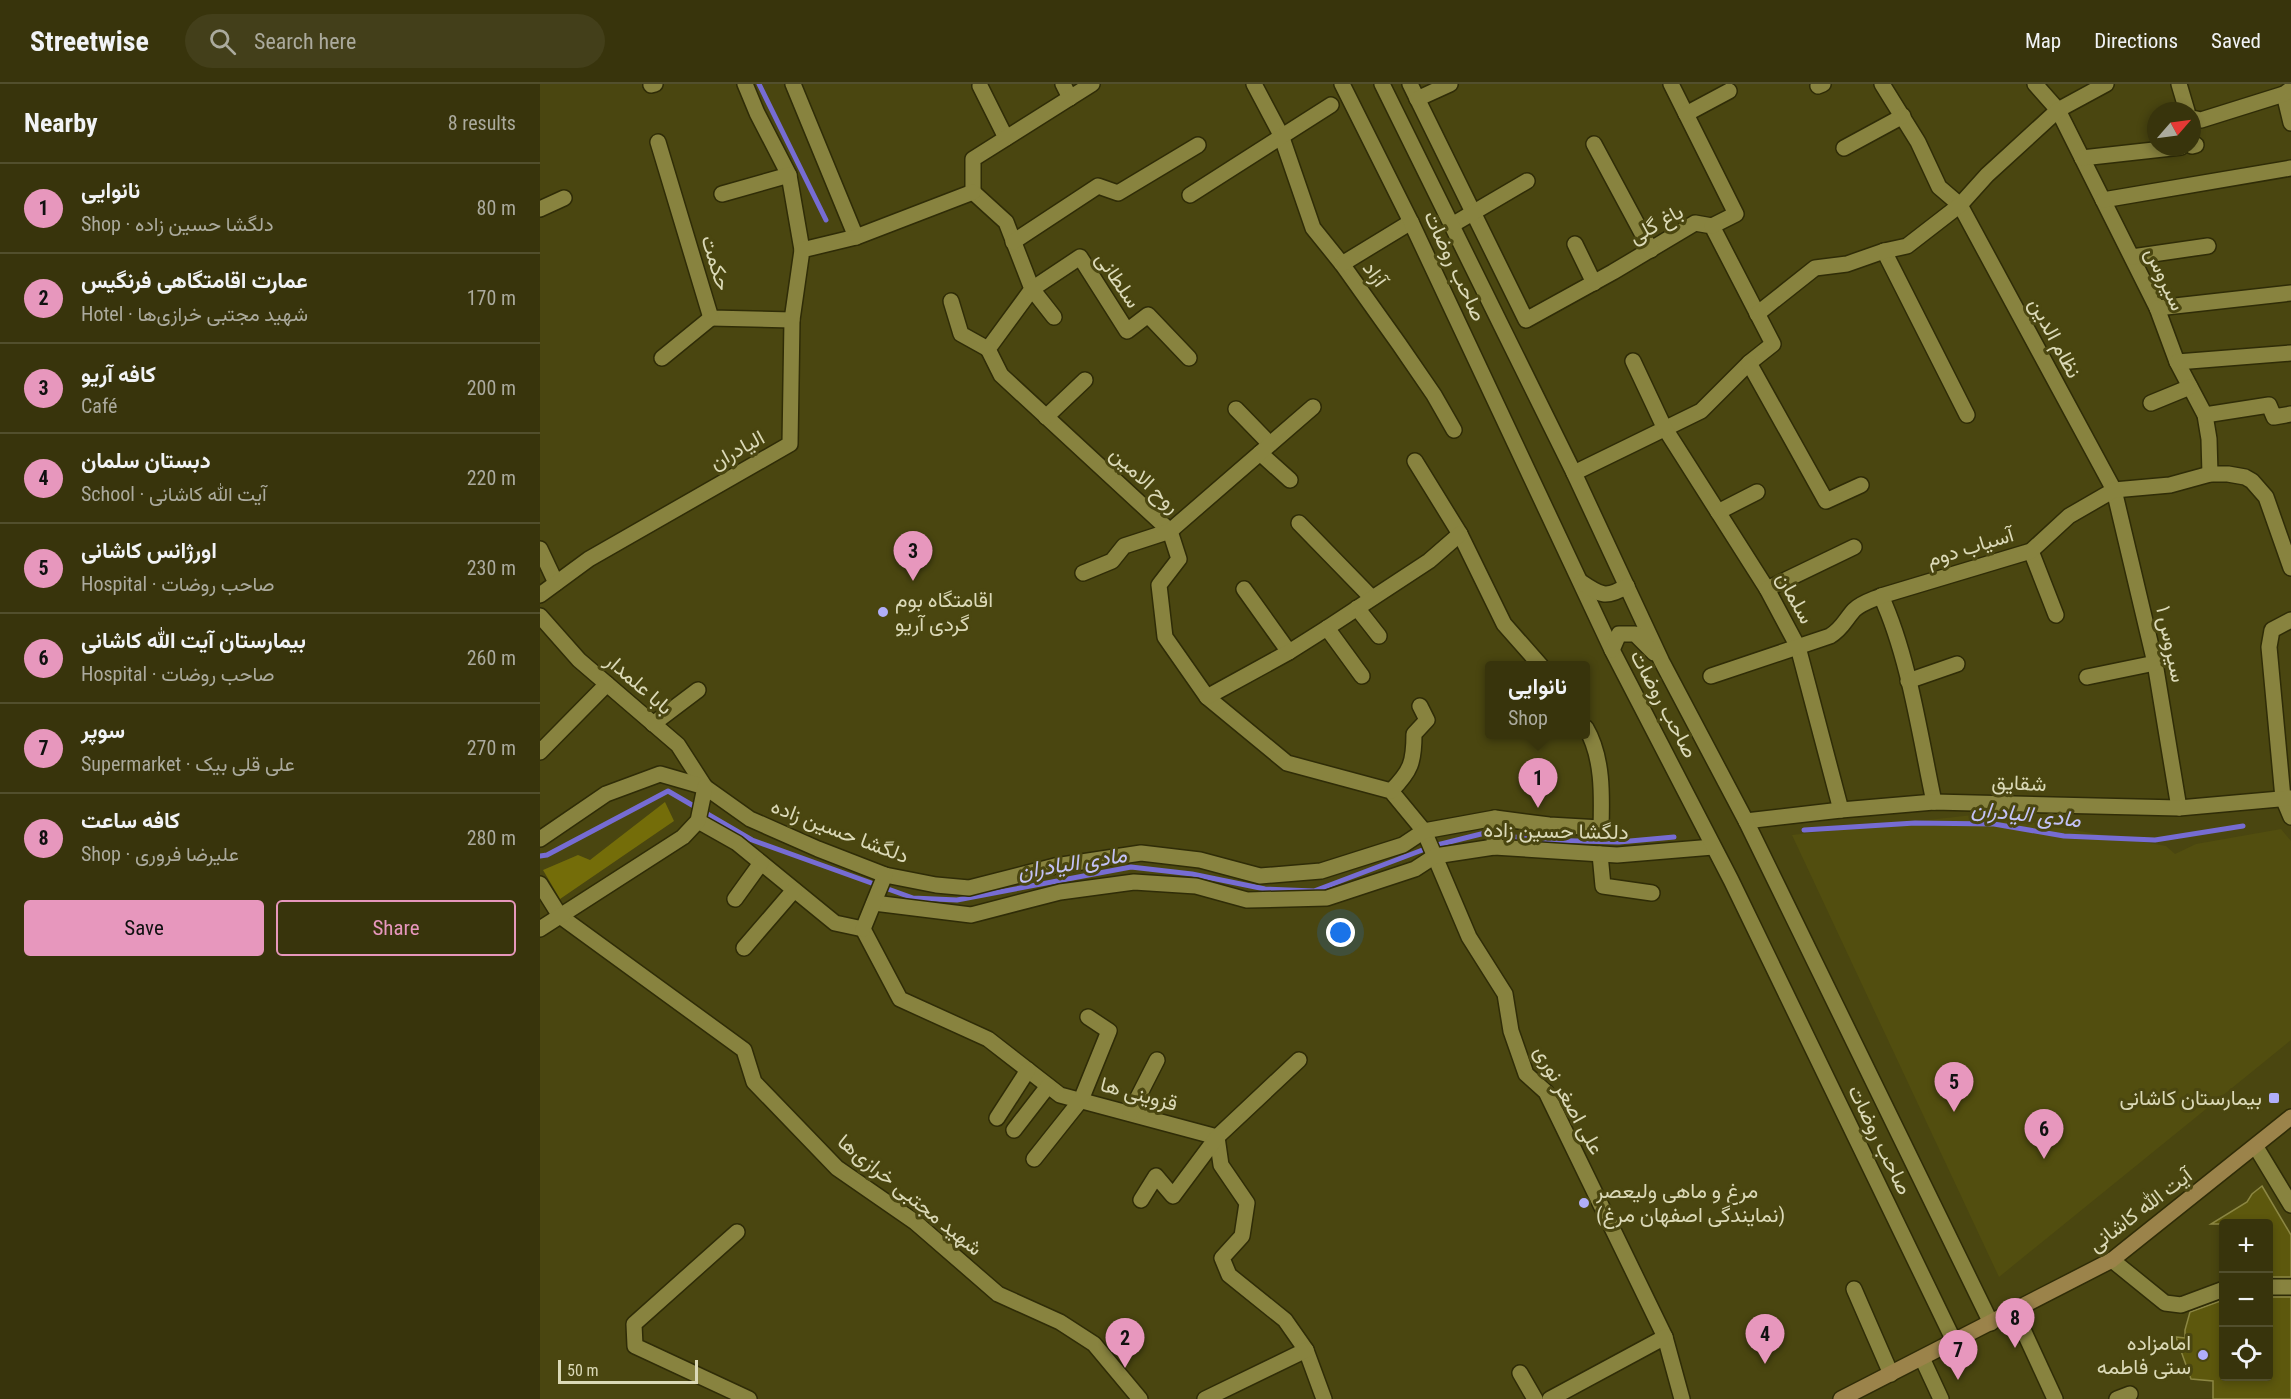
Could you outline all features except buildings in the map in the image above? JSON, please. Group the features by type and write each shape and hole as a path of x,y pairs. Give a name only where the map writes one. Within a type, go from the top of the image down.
{"main road":[{"name":"آیت الله کاشانی","path":"1841,1399 2112,1260 2291,1117"}],"street":[{"name":"الیادران","path":"540,595 589,559 790,444 792,320 802,250 789,175 757,113 745,84"},
{"path":"793,84 856,237"},
{"path":"1063,84 1070,98"},
{"path":"1054,317 1032,289 1005,222 973,192 973,159 1092,84"},
{"name":"آزاد","path":"1254,84 1281,135 1313,228 1342,264 1434,395 1454,430"},
{"name":"صاحب روضات","path":"1342,84 1411,222 1612,650 1713,847 1954,1341"},
{"name":"صاحب روضات","path":"1382,84 1574,473 1662,662 1746,821 1991,1323"},
{"name":"باغ گلی","path":"1410,84 1526,320 1695,223 1712,226 1773,344 1749,363 1701,411 1574,473"},
{"path":"1417,99 1450,84"},
{"path":"1671,84 1736,214 1712,226"},
{"path":"1882,84 1918,142 1939,188 1960,205"},
{"name":"سیروس","path":"2035,84 2058,110 2157,308 2177,362 2205,415 2209,439 2210,474"},
{"path":"1757,314 1815,268 1847,264 1884,250 1907,246 1960,205 1987,175 2058,110 2106,84"},
{"path":"2180,84 2185,102"},
{"path":"980,86 1006,138"},
{"path":"1686,114 1730,91"},
{"path":"2201,120 2288,92 2291,123"},
{"path":"1190,195 1331,105"},
{"path":"1844,148 1903,116"},
{"name":"حکمت","path":"658,142 711,318 792,320"},
{"path":"1594,144 1651,250"},
{"path":"1013,242 1098,186 1118,193 1198,145"},
{"path":"2082,158 2147,151"},
{"path":"2103,200 2291,168"},
{"path":"722,194 789,175"},
{"path":"1452,225 1527,181"},
{"path":"802,250 856,237 973,192"},
{"path":"540,209 564,198"},
{"name":"نظام الدین","path":"1960,205 2114,490"},
{"path":"1342,264 1411,222"},
{"path":"1575,244 1594,283"},
{"path":"2132,257 2208,246"},
{"path":"1884,250 1967,415"},
{"name":"سلطانی","path":"1032,289 1080,257 1127,331 1148,315 1189,358"},
{"path":"951,301 961,334 988,349 1032,289"},
{"path":"2157,308 2291,293"},
{"path":"662,358 711,318"},
{"name":"روح الامین","path":"988,349 1001,375 1170,531 1179,559 1159,585 1165,637 1207,697 1287,763 1391,791"},
{"path":"2177,362 2291,353"},
{"name":"سلمان","path":"1633,361 1664,428 1767,589 1798,647 1841,810"},
{"path":"1749,363 1826,501 1861,485"},
{"path":"1046,417 1085,380"},
{"path":"2151,403 2190,387"},
{"path":"2205,415 2270,405 2274,417 2291,414"},
{"path":"1083,573 1112,561 1124,546 1170,531 1313,407"},
{"path":"1236,409 1290,480"},
{"path":"1415,461 1460,534 1504,624 1537,661"},
{"name":"آسیاب دوم","path":"1711,676 1830,636 1840,630 1854,611 1881,596 2031,551 2069,516 2114,490 2170,485 2210,474 2245,477 2266,497 2291,568"},
{"name":"سیروس ۱","path":"2114,490 2155,663 2179,808"},
{"path":"1718,512 1757,492"},
{"path":"1299,523 1372,598"},
{"path":"1207,697 1289,652 1327,628 1429,561 1460,534"},
{"path":"1767,589 1854,548"},
{"path":"540,549 556,583"},
{"path":"2031,551 2056,615"},
{"path":"1581,582 1597,593 1605,594 1614,594 1627,586"},
{"path":"1244,589 1289,652"},
{"path":"1881,596 1888,612 1908,681 1934,802"},
{"path":"1357,608 1379,636"},
{"name":"بابا علمدار","path":"540,616 579,660 678,745 705,787"},
{"path":"2291,620 2272,630 2269,647 2291,817"},
{"path":"1327,628 1362,676"},
{"path":"1612,650 1619,634 1635,634 1662,662"},
{"path":"2087,677 2155,663"},
{"path":"1908,681 1957,664"},
{"path":"540,752 607,684"},
{"path":"653,724 698,690"},
{"path":"1420,706 1427,720 1414,734 1414,751 1407,774 1391,791 1424,831"},
{"name":"دلگشا حسین زاده","path":"705,787 750,819 885,875 936,885 969,888 1055,866 1141,854 1200,860 1260,876 1321,872 1403,845 1424,831 1495,818 1601,828 1602,787 1593,739 1590,734"},
{"path":"540,839 606,794 660,774 705,787 698,821 683,837 540,929"},
{"name":"شقایق","path":"1746,821 1934,802 2179,808 2287,798"},
{"path":"1494,847 1495,818"},
{"path":"698,821 737,843 835,923 863,929 885,875"},
{"name":"علی اصغر نوری","path":"1424,831 1469,937 1505,994 1510,1031 1526,1074 1546,1092 1665,1337 1682,1399"},
{"name":"دلگشا حسین زاده","path":"874,903 971,915 1060,892 1134,882 1196,886 1246,900 1327,898 1414,869 1435,856 1494,847 1617,855 1713,847"},
{"path":"1600,854 1603,886 1652,893"},
{"path":"735,899 761,862"},
{"path":"540,884 560,916"},
{"path":"744,948 794,890"},
{"name":"شهید مجتبی خرازی‌ها","path":"560,916 744,1050 754,1082 837,1168 915,1222 998,1294 1059,1322 1094,1344 1140,1399"},
{"name":"قزوینی ها","path":"863,929 900,999 988,1039 1060,1095 1217,1137"},
{"path":"1034,1159 1081,1100 1109,1031 1088,1017"},
{"path":"1130,1113 1157,1060"},
{"path":"1141,1200 1156,1176 1173,1196 1217,1137 1299,1060"},
{"path":"997,1118 1028,1070"},
{"path":"1014,1130 1048,1086"},
{"path":"1217,1137 1221,1165 1247,1203 1242,1236 1222,1258 1229,1275 1285,1320 1306,1350 1324,1399"},
{"path":"2256,1147 2291,1205"},
{"path":"737,1232 634,1324 635,1346 749,1399"},
{"path":"2112,1260 2164,1303 2181,1305 2219,1290"},
{"path":"2273,1287 2291,1287"},
{"path":"1854,1289 1891,1374"},
{"path":"2014,1310 2055,1399"},
{"path":"1550,1399 1665,1337"},
{"path":"1205,1399 1306,1350"},
{"path":"1922,1358 1941,1399"},
{"path":"1520,1372 1535,1399"}],"shaded area":[{"path":"665,802 674,821 560,899 543,870 578,855 590,860"},
{"path":"1982,814 2166,846 2175,854 2196,844 2281,829 2291,841 2291,1040 1999,1277 1792,835"}],"waterway":[{"path":"759,84 826,220"},
{"name":"مادی الیادران","path":"540,856 547,855 668,791 752,840 913,898 957,900 1131,867 1192,874 1265,889 1314,891 1433,846 1485,833 1537,840 1619,842 1674,837"},
{"name":"مادی الیادران","path":"1804,830 1915,823 1994,824 2064,836 2155,840 2243,826"}],"place":[{"name":"کافه آریو","path":"913,581"},
{"name":"اقامتگاه بوم گردی آریو","path":"883,612"},
{"name":"نانوایی","path":"1538,808"},
{"name":"بیمارستان کاشانی","path":"2274,1098"},
{"name":"اورژانس کاشانی","path":"1954,1112"},
{"name":"بیمارستان آیت الله کاشانی","path":"2044,1159"},
{"name":"مرغ و ماهی ولیعصر (نمایندگی اصفهان مرغ)","path":"1584,1203"},
{"name":"کافه ساعت","path":"2015,1348"},
{"name":"امامزاده ستی فاطمه","path":"2203,1355"},
{"name":"دبستان سلمان","path":"1765,1364"},
{"name":"عمارت اقامتگاهی فرنگیس","path":"1125,1368"},
{"name":"سوپر","path":"1958,1380"}]}
